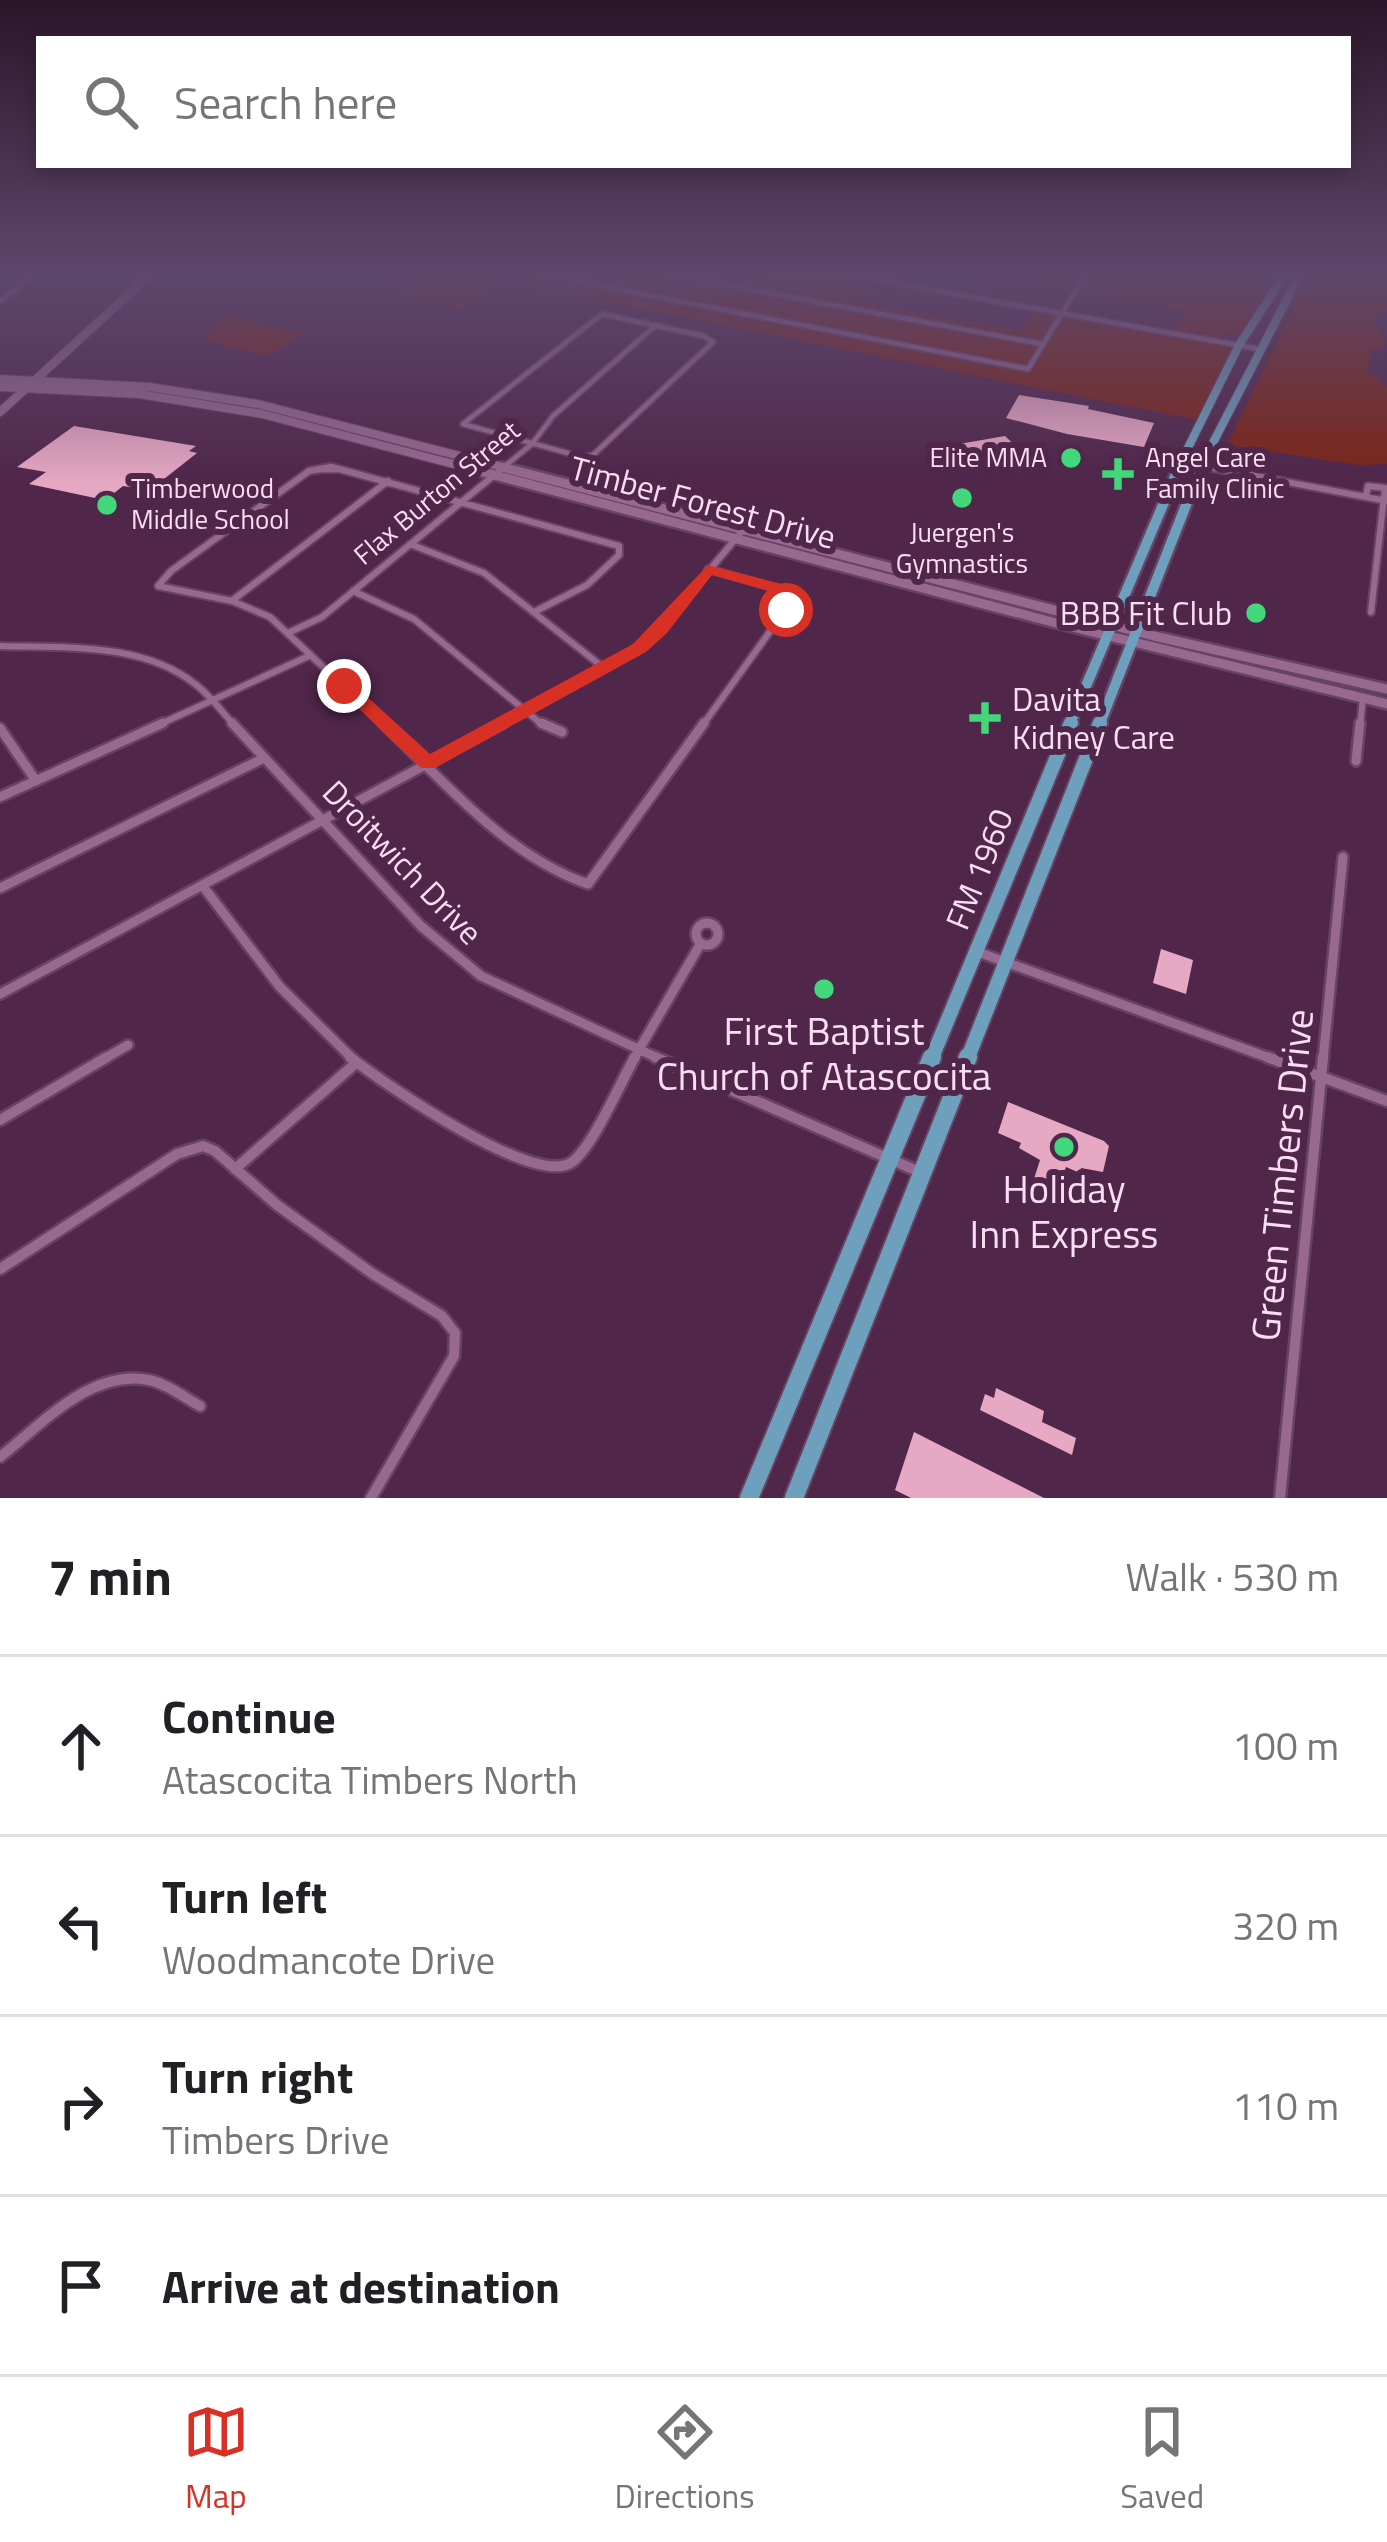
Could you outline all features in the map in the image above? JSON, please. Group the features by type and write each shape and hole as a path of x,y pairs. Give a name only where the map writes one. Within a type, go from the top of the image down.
{"main road":[{"path":"0,412 77,344"},
{"name":"FM 1960","path":"748,1498 978,952 1107,630 1182,459 1239,344"},
{"name":"FM 1960","path":"794,1498 1201,466 1262,344"},
{"name":"Timber Forest Drive","path":"0,383 221,397 743,530 1387,704"},
{"name":"Timber Forest Drive","path":"33,385 212,404 735,539 885,572"},
{"path":"1192,446 1193,462 1201,466"},
{"path":"1182,459 1194,485"},
{"path":"602,504 611,496"},
{"name":"Timber Forest Drive","path":"1291,675 1387,689"}],"street":[{"path":"559,344 463,424 588,456 598,452 708,344"},
{"name":"Flax Burton Street","path":"288,633 322,617 532,444 553,416 636,344"},
{"path":"899,344 1028,369 1042,344"},
{"path":"1248,344 1260,347"},
{"path":"1201,466 1366,496 1368,486 1385,488 1371,612"},
{"path":"536,611 587,585 619,556 619,546 461,499 320,467 158,586 232,602 270,617 549,869 573,883 588,884 789,605 788,596 779,589 708,569"},
{"path":"232,602 389,480"},
{"path":"0,994 650,640 743,530"},
{"path":"409,543 484,574 604,668"},
{"path":"353,591 414,619 525,711 562,732"},
{"name":"Droitwich Drive","path":"0,646 149,658 184,676 212,700 421,926 467,966 525,1000 922,1173"},
{"path":"0,797 310,655"},
{"path":"1356,760 1363,698"},
{"path":"0,728 36,781"},
{"path":"0,888 264,758"},
{"name":"Green Timbers Drive","path":"1280,1498 1343,857"},
{"path":"202,885 293,1002 356,1063 410,1101 533,1166 570,1165 701,943"},
{"path":"978,952 1387,1101"},
{"path":"0,1120 128,1045"},
{"path":"235,1169 356,1063"},
{"path":"0,1269 190,1148 215,1151 374,1274 442,1316 457,1344 445,1373 371,1498"},
{"path":"0,1457 86,1393 120,1379 152,1380 200,1406"}],"shaded area":[{"path":"218,344 288,344 268,356"},
{"path":"816,344 1219,344 1234,350 1203,421"},
{"path":"1276,344 1384,344 1370,350 1368,372 1387,387 1387,464 1359,465 1227,445"}],"building":[{"path":"1019,395 1154,423 1144,447 1067,434 1006,418"},
{"name":"Timberwood Middle School","path":"74,426 196,446 189,451 197,453 150,490 123,486 108,498 29,484 46,472 17,467"},
{"path":"1005,436 1024,454 970,463 950,459 959,444"},
{"path":"1161,949 1193,960 1186,994 1153,983"},
{"name":"Holiday Inn Express","path":"1008,1102 1104,1141 1109,1146 1103,1172 1081,1168 1080,1173 1066,1167 1056,1192 1033,1182 1040,1160 1019,1148 1021,1143 998,1133"},
{"path":"996,1388 1044,1411 1042,1422 1076,1438 1072,1455 980,1410 985,1394 994,1398"},
{"path":"914,1432 1044,1498 911,1498 895,1490"}],"place":[{"name":"Elite MMA","path":"1071,458"},
{"name":"Angel Care Family Clinic","path":"1118,474"},
{"name":"Juergen's Gymnastics","path":"962,498"},
{"name":"Timberwood Middle School","path":"107,505"},
{"name":"BBB Fit Club","path":"1256,613"},
{"name":"Davita Kidney Care","path":"985,718"},
{"name":"First Baptist Church of Atascocita","path":"824,989"},
{"name":"Holiday Inn Express","path":"1064,1147"}],"route":[{"path":"344,686 428,764 640,648 708,569 785,592 790,600 786,610"}]}
